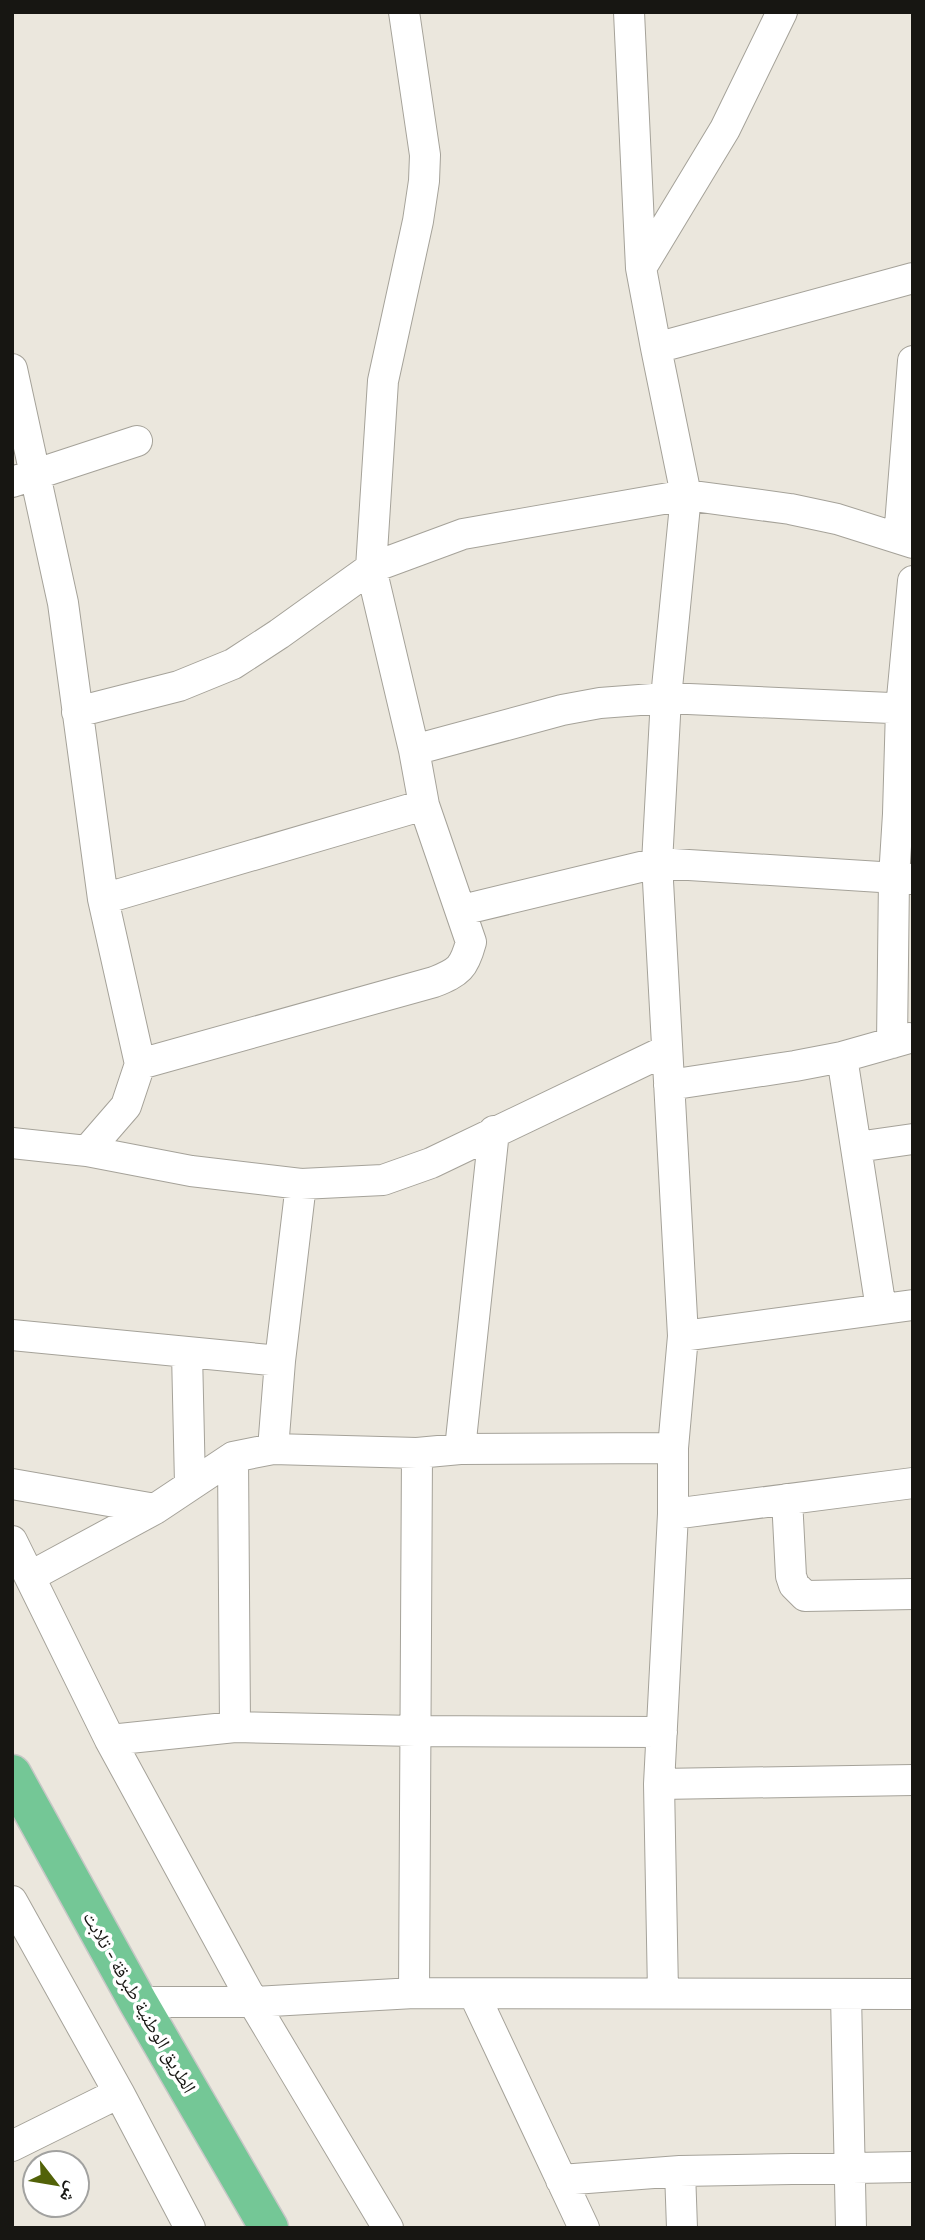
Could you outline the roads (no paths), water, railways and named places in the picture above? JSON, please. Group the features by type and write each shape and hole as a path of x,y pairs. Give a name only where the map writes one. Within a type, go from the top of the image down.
{"main road":[{"name":"الطريق الوطنية طبرقة - تلابت","path":"12,1774 138,2002 269,2228"}],"street":[{"path":"140,1064 434,982 455,974 466,963 471,942 424,805 414,750 371,568 383,381 418,221 424,181 425,155 404,12"},
{"path":"629,12 641,268 686,495 666,698 657,863 683,1336 673,1448 673,1514 659,1784 663,1992"},
{"path":"641,268 725,129 782,12"},
{"path":"656,348 913,278"},
{"path":"77,712 179,686 233,664 371,568 463,534 686,495 790,509 837,519 906,541 913,361"},
{"path":"12,369 23,478 63,603 103,900 140,1064 126,1106 87,1151"},
{"path":"23,478 137,441"},
{"path":"669,1085 842,1057 902,1040 903,878 898,814 907,709 913,581"},
{"path":"414,750 562,710 600,703 666,698 907,709"},
{"path":"103,900 424,805"},
{"path":"462,910 657,863 903,878"},
{"path":"12,1143 87,1151 191,1171 301,1184 383,1180 431,1163 667,1050"},
{"path":"842,1057 881,1309"},
{"path":"460,1449 494,1131"},
{"path":"857,1147 913,1139"},
{"path":"273,1449 280,1361 301,1184"},
{"path":"683,1336 913,1305"},
{"path":"12,1335 280,1361"},
{"path":"187,1353 190,1484"},
{"path":"31,1576 155,1509 233,1458 273,1449 417,1453 460,1449 673,1448"},
{"path":"414,1993 417,1453"},
{"path":"233,1458 236,1727"},
{"path":"673,1514 913,1483"},
{"path":"12,1484 155,1509"},
{"path":"786,1499 792,1576 794,1585 805,1596 913,1594"},
{"path":"12,1541 110,1740 253,2002 388,2228"},
{"path":"110,1740 236,1727 662,1732"},
{"path":"659,1784 913,1780"},
{"path":"12,1901 119,2093 190,2228"},
{"path":"138,2002 253,2002 414,1993 913,1994"},
{"path":"474,1994 584,2228"},
{"path":"846,1995 851,2228"},
{"path":"12,2146 119,2093"},
{"path":"561,2180 680,2171 913,2167"},
{"path":"680,2171 682,2228"}]}
